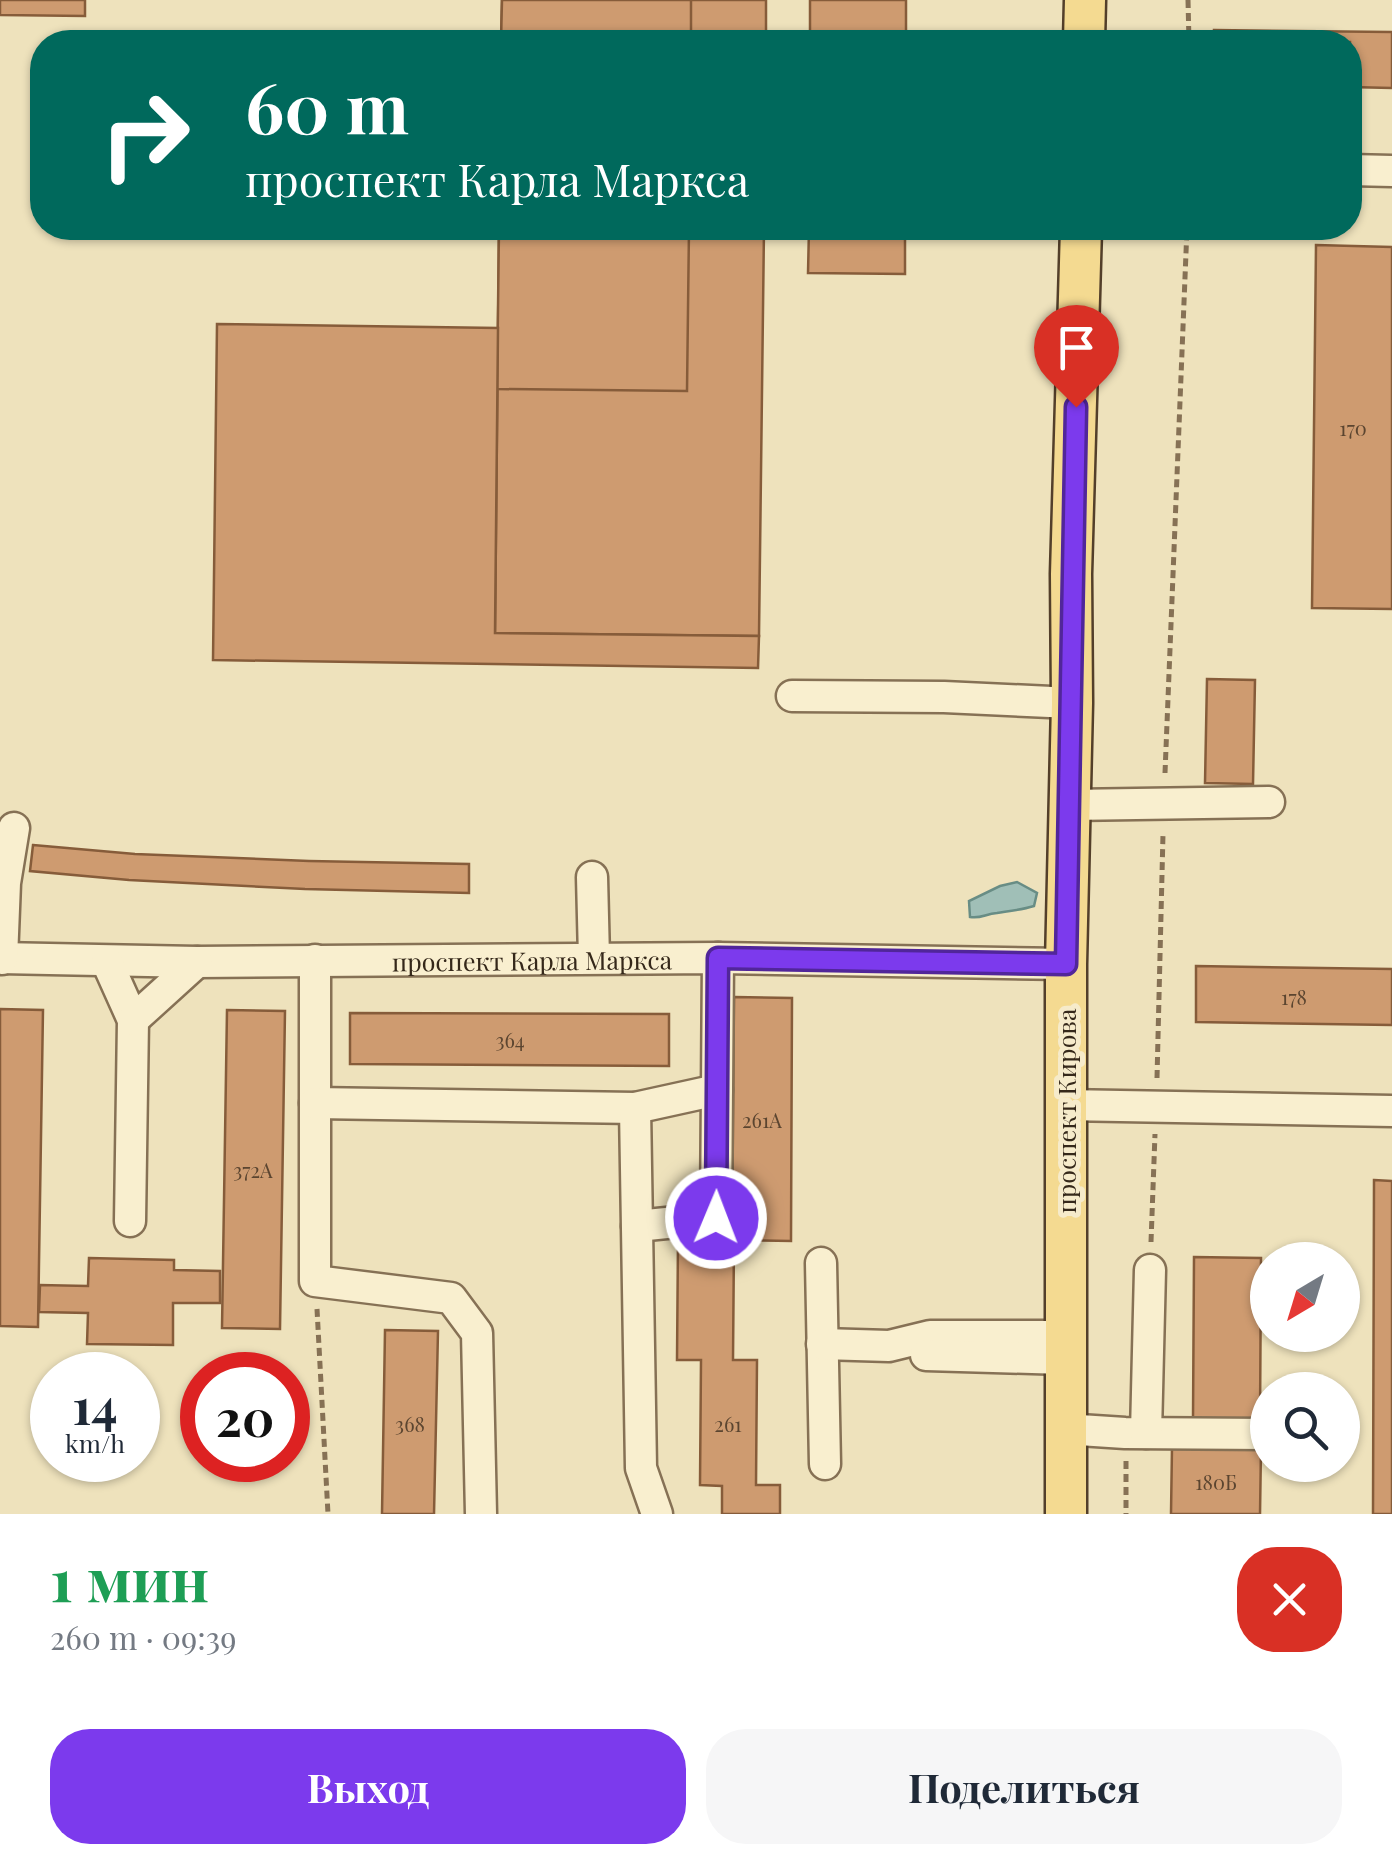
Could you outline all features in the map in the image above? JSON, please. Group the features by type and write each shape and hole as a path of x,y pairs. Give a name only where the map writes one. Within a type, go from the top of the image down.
{"main road":[{"path":"1084,0 1084,30"},
{"name":"проспект Кирова","path":"1066,1514 1064,1106 1080,240"}],"street":[{"path":"1362,170 1392,171"},
{"path":"792,696 944,696 1072,703"},
{"path":"1070,804 1269,802"},
{"path":"1,958 4,883 14,828"},
{"path":"592,877 594,958"},
{"name":"проспект Карла Маркса","path":"1,958 197,962 718,958 1066,964"},
{"path":"637,1226 716,1218 718,958"},
{"path":"315,960 315,1281 452,1298 477,1332 481,1514"},
{"path":"108,962 133,1020 130,1221"},
{"path":"133,1020 197,962"},
{"path":"315,1102 635,1108 717,1090"},
{"path":"1064,1106 1392,1111"},
{"path":"635,1108 640,1468 657,1514"},
{"path":"821,1263 825,1464"},
{"path":"1136,1433 1150,1270"},
{"path":"822,1344 889,1346 930,1336 1065,1347"},
{"path":"1064,1429 1250,1434"}],"path":[{"path":"1188,0 1189,30"},
{"path":"1150,1270 1187,240"},
{"path":"315,1281 328,1514"},
{"path":"1126,1514 1136,1433"}],"water":[{"path":"1017,882 1037,893 1034,906 970,917 969,901"}],"building":[{"path":"0,0 85,0 85,16 0,15"},
{"path":"502,0 766,0 766,30 501,30"},
{"path":"502,0 691,0 691,30 501,30"},
{"path":"810,0 906,0 906,30 810,30"},
{"path":"1362,32 1392,32 1392,88 1362,87"},
{"path":"499,240 764,240 759,636 495,633"},
{"path":"499,240 689,240 687,391 497,389"},
{"path":"809,240 905,240 905,274 808,273"},
{"path":"1316,245 1392,247 1392,609 1312,608"},
{"path":"217,324 498,328 495,633 759,636 758,668 213,660"},
{"path":"1207,679 1255,680 1253,784 1205,783"},
{"path":"33,845 135,854 469,864 469,893 305,889 30,871"},
{"path":"1196,966 1392,969 1392,1025 1196,1022"},
{"path":"734,997 792,998 791,1241 732,1240"},
{"path":"0,1009 43,1010 38,1327 0,1326"},
{"path":"227,1010 285,1011 280,1329 222,1328"},
{"path":"350,1013 669,1014 669,1066 350,1064"},
{"path":"1374,1180 1392,1181 1392,1514 1373,1514"},
{"path":"678,1240 734,1241 733,1360 757,1360 756,1485 780,1485 780,1514 722,1514 722,1486 700,1485 701,1360 677,1360"},
{"path":"1194,1257 1250,1258 1250,1352 1260,1352 1260,1372 1250,1372 1250,1421 1193,1420"},
{"path":"89,1258 174,1260 174,1270 220,1271 220,1303 173,1303 173,1345 87,1344 88,1313 39,1312 40,1285 88,1286"},
{"path":"385,1330 438,1331 434,1514 382,1514"},
{"path":"1172,1447 1250,1448 1250,1482 1260,1482 1260,1514 1171,1514"}],"route":[{"path":"716,1218 718,958 1066,964 1076,407"}]}
